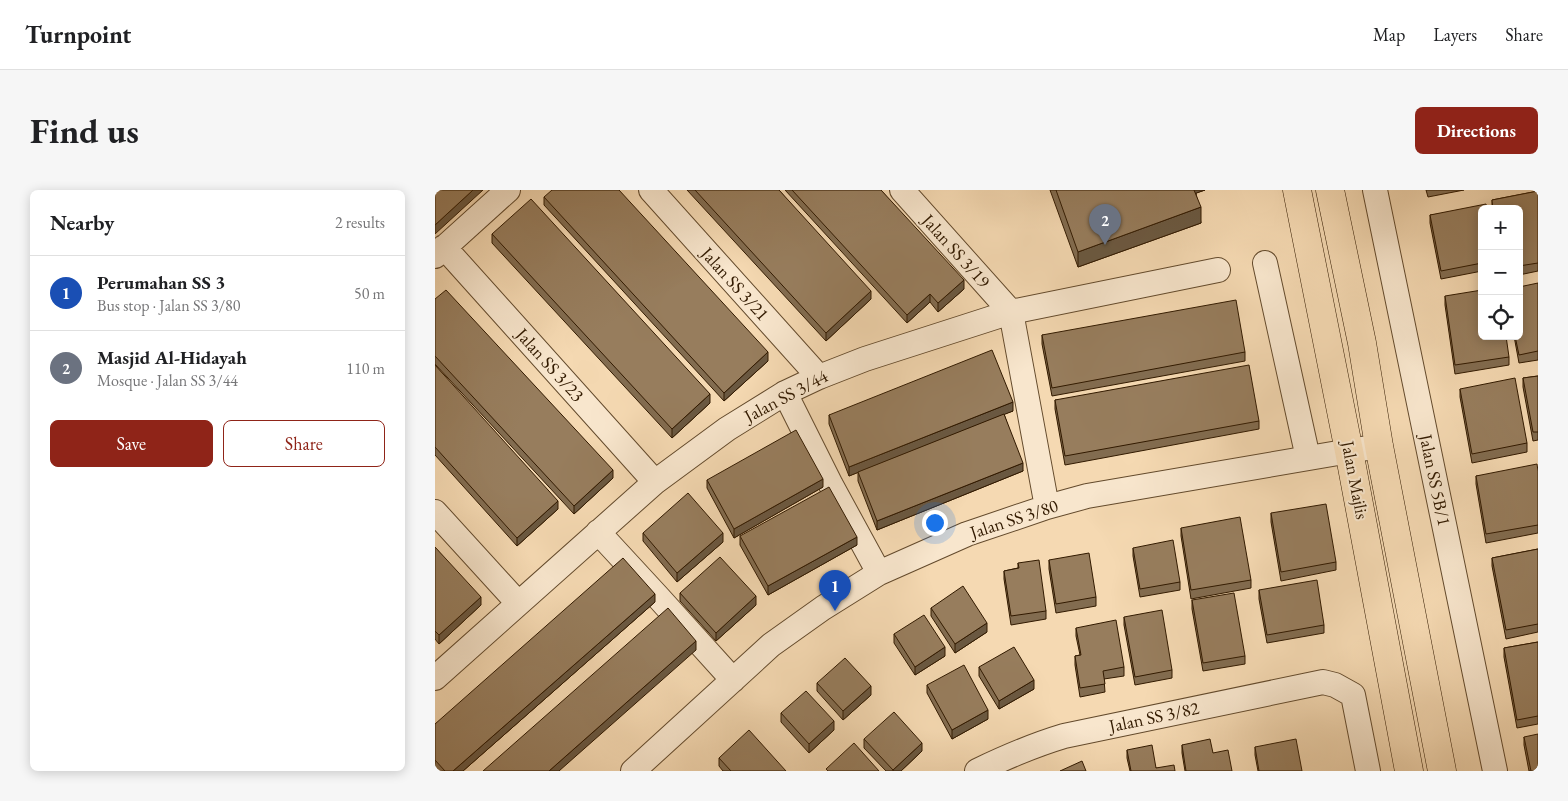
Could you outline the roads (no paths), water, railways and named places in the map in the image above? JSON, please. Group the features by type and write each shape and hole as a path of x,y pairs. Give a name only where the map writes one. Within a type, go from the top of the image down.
{"main road":[{"name":"Jalan Majlis","path":"1297,190 1349,451 1409,771"},
{"name":"Jalan Majlis","path":"1330,190 1362,343 1379,446 1441,771"}],"street":[{"path":"440,251 508,190"},
{"name":"Jalan SS 3/21","path":"651,190 819,377"},
{"name":"Jalan SS 3/19","path":"901,190 1011,312"},
{"name":"Jalan SS 5B/1","path":"1375,190 1495,771"},
{"name":"Jalan SS 3/23","path":"440,251 655,482"},
{"path":"1265,263 1307,458"},
{"name":"Jalan SS 3/44","path":"435,678 655,482 727,429 785,393 865,359 1011,312 1218,270"},
{"path":"1011,312 1047,507"},
{"path":"785,393 831,486 879,573"},
{"name":"Jalan SS 3/80","path":"633,771 771,645 823,608 879,573 967,534 1047,507 1087,496 1379,446"},
{"path":"435,512 519,603"},
{"path":"598,532 733,680"},
{"name":"Jalan SS 3/82","path":"977,771 1036,744 1064,736 1323,682 1335,685 1353,695 1368,771"}],"place":[{"name":"Masjid Al-Hidayah","path":"1105,245"},
{"name":"Perumahan SS 3","path":"835,611"}]}
